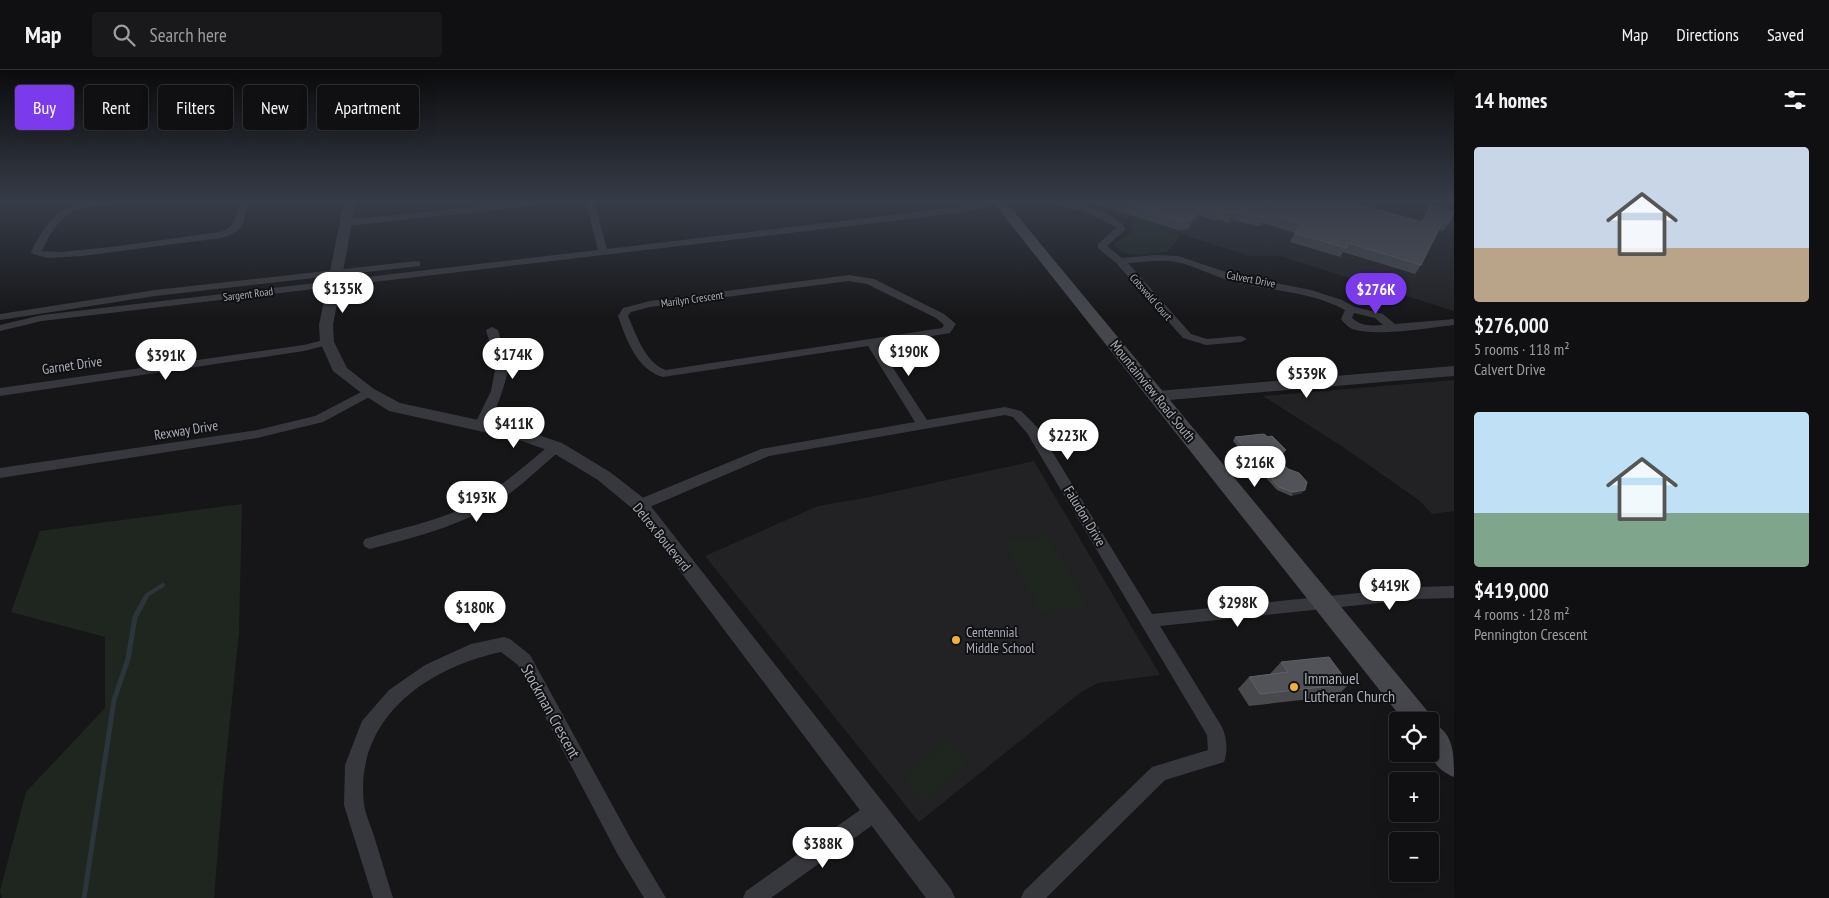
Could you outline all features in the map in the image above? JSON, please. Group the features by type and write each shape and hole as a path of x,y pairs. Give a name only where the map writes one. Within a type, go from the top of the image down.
{"main road":[{"name":"Mountainview Road South","path":"1030,241 1413,712"},
{"path":"1439,745 1454,764"}],"street":[{"path":"41,241 36,252 47,255 178,241"},
{"name":"Delrex Boulevard","path":"343,241 326,325 327,342 341,371 394,407 520,434 556,447 604,476 640,506 942,898"},
{"path":"600,241 602,247"},
{"name":"Sargent Road","path":"0,328 42,318 335,279 657,241"},
{"name":"Cotswold Court","path":"1108,241 1101,246 1108,254 1120,261 1187,336 1206,342 1241,339"},
{"name":"Calvert Drive","path":"1120,261 1155,258 1178,259 1233,278 1282,285 1307,292 1338,302 1351,309 1379,316 1392,326"},
{"name":"Marilyn Crescent","path":"850,278 870,281 940,316 950,324 946,331 871,342 686,372 662,373 650,367 630,335 623,316 627,310 650,304 850,278"},
{"name":"Sargent Road","path":"0,317 54,307 138,296 335,279"},
{"path":"134,307 138,296"},
{"path":"1351,309 1346,319 1354,326 1369,329 1454,322"},
{"path":"480,426 497,391 502,365 492,330"},
{"name":"Garnet Drive","path":"0,392 304,348 327,342"},
{"path":"871,342 924,426"},
{"path":"1157,396 1454,371"},
{"name":"Rexway Drive","path":"0,473 257,434 319,419 370,392"},
{"name":"Faludon Drive","path":"640,506 766,452 1005,411 1016,414 1032,430 1216,733 1216,756 1159,773 1031,898"},
{"path":"370,543 432,527 458,516 496,496 556,447"},
{"path":"1148,621 1417,593 1454,592"},
{"name":"Stockman Crescent","path":"383,898 354,805 354,765 368,727 396,695 431,670 472,651 504,644 524,660 625,848 656,898"},
{"path":"753,898 874,812"}],"shaded area":[{"path":"1119,241 1176,241 1167,252 1138,255 1124,253 1114,244"},
{"path":"1201,241 1454,241 1454,311 1280,256 1251,256"},
{"path":"1454,380 1454,511 1432,514 1420,501 1343,447 1263,396"},
{"name":"Centennial Middle School","path":"1034,461 1160,675 1098,683 1081,692 919,822 705,556 818,506 865,498"},
{"path":"242,504 239,632 214,898 2,898 0,891 26,792 105,708 105,637 11,612 40,531"},
{"path":"1048,536 1088,607 1041,612 1004,541"},
{"path":"951,743 963,756 965,765 930,799 920,799 907,784 906,774 943,744"}],"building":[{"path":"1321,241 1433,241 1421,265 1348,243 1346,248"},
{"path":"1264,434 1268,437 1272,436 1286,450 1272,451 1288,469 1299,473 1307,482 1305,490 1293,492 1279,487 1235,437"},
{"path":"1329,657 1349,684 1260,694 1249,677 1288,672 1281,662"}],"waterway":[{"path":"145,598 163,585"},
{"path":"84,898 114,700 128,659 135,617 146,597"}],"place":[{"name":"Centennial Middle School","path":"956,640"},
{"name":"Immanuel Lutheran Church","path":"1294,687"}]}
